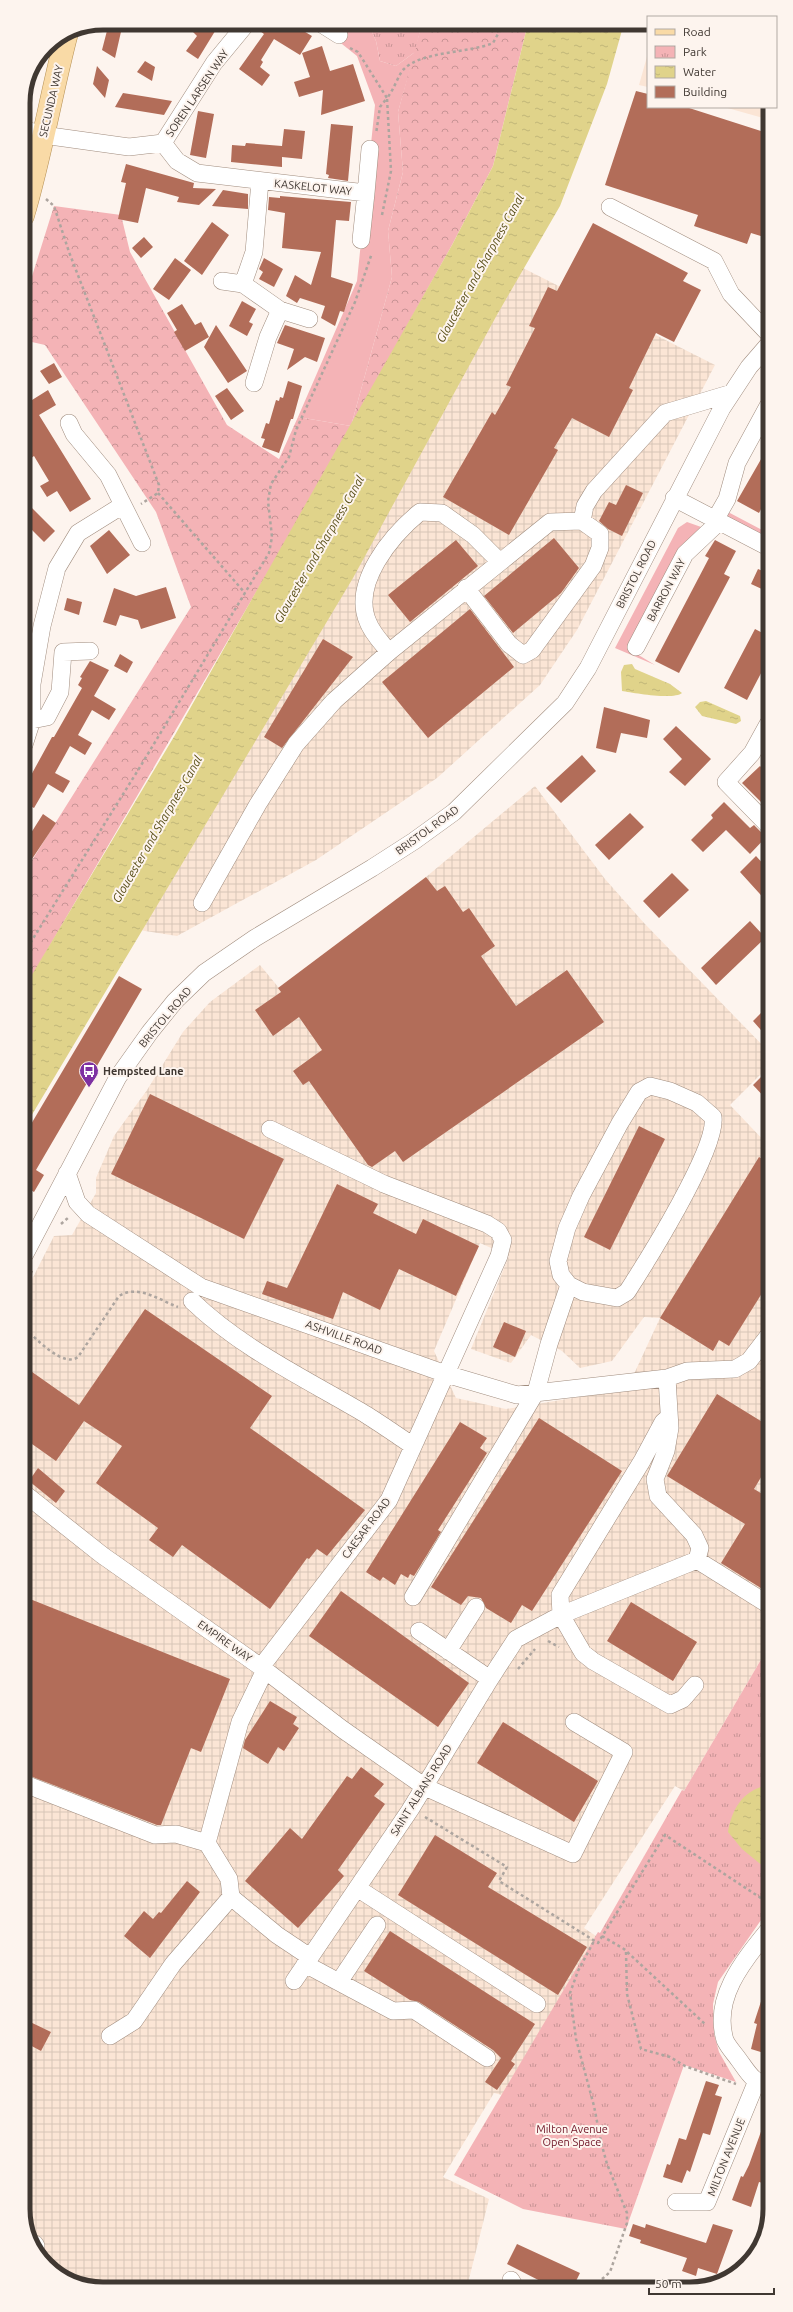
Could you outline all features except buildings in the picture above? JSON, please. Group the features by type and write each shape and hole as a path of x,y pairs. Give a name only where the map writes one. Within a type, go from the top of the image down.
{"main road":[{"name":"SECUNDA WAY","path":"30,194 32,188 33,132 64,41"}],"street":[{"name":"SOREN LARSEN WAY","path":"33,132 129,147 163,143 214,63 241,30"},
{"path":"331,30 339,35"},
{"name":"KASKELOT WAY","path":"163,143 177,161 197,174 366,193"},
{"name":"KASKELOT WAY","path":"367,246 366,193 370,148"},
{"name":"KASKELOT WAY","path":"243,284 254,252 260,181"},
{"path":"610,207 714,262 731,294 763,328"},
{"path":"222,281 243,284 280,310 309,319"},
{"path":"254,383 268,337 280,310"},
{"name":"BRISTOL ROAD","path":"30,1239 118,1077 150,1032 175,1001 204,973 255,938 414,841 454,812 565,703 588,668 674,498 732,393 749,367 763,351"},
{"path":"582,521 585,506 594,491 665,413 732,393"},
{"name":"BARRON WAY","path":"636,647 685,554 717,521 727,499 738,463 763,416"},
{"path":"69,423 74,434 108,475 142,543"},
{"path":"674,498 763,544"},
{"path":"30,726 32,720 32,684 42,626 57,568 78,533 125,509"},
{"path":"389,652 367,622 364,588 370,572 384,552 411,520 420,512 442,513 474,535 499,561"},
{"path":"202,903 258,804 296,744 334,701 389,652 466,588 550,522 582,521 600,534 600,548 593,566 532,650 523,655 509,644 466,588"},
{"path":"32,720 46,717 60,692 63,652 90,651"},
{"path":"763,733 752,753 726,782 763,820"},
{"path":"650,1086 670,1091 697,1103 713,1117 714,1124 706,1150 677,1208 627,1292 617,1298 583,1292 569,1285 561,1275 558,1261 567,1228 584,1189 639,1092 650,1086"},
{"name":"CAESAR ROAD","path":"207,1843 240,1722 263,1668 389,1500 499,1256 503,1240 498,1231 487,1224 384,1184 270,1129"},
{"name":"ASHVILLE ROAD","path":"67,1172 77,1202 88,1214 201,1287 446,1374 517,1395 667,1378 687,1372 735,1369 749,1362 763,1343"},
{"path":"413,1597 536,1392 549,1344 569,1285"},
{"path":"192,1301 207,1315 257,1352 366,1415 413,1446"},
{"path":"667,1378 670,1423 666,1451 655,1479 658,1496 694,1535 700,1548 697,1560 763,1600"},
{"path":"670,1423 663,1422 642,1461 560,1595 562,1615 583,1653 593,1662 670,1705 683,1700 695,1685"},
{"name":"EMPIRE WAY","path":"30,1498 102,1555 263,1668 342,1730 425,1787 573,1854 624,1752 574,1722"},
{"name":"SAINT ALBANS ROAD","path":"294,1981 425,1787 516,1639 562,1615 697,1560"},
{"path":"448,1651 476,1607"},
{"path":"419,1631 490,1679"},
{"path":"30,1786 155,1836 176,1834 207,1843 229,1879 231,1897 307,1960 339,1982 393,2011 414,2010 487,2058"},
{"path":"357,1888 536,2004"},
{"path":"110,2036 134,2021 172,1964 231,1897"},
{"path":"339,1982 376,1925"},
{"path":"759,2087 726,2041 724,2031 724,2000 741,1963 763,1936"},
{"name":"MILTON AVENUE","path":"676,2202 707,2202 759,2087"}],"path":[{"path":"370,148 374,148 380,107 395,89 404,69 419,60 493,43 500,30"},
{"path":"339,35 342,44 358,52 387,98 392,171 381,219"},
{"path":"32,188 54,206 68,252 159,485 158,493 245,593"},
{"path":"30,943 140,767 269,553 272,537 268,501 271,484 289,457 296,430 355,302 367,246"},
{"path":"125,509 158,493"},
{"path":"30,1333 60,1358 70,1360 78,1357 119,1296 126,1292 135,1291 148,1294 178,1307 187,1306 192,1301"},
{"path":"545,1642 563,1649"},
{"path":"517,1671 538,1646"},
{"path":"424,1816 508,1867 499,1881 598,1943 665,1836 763,1899"},
{"path":"602,1936 626,1952 698,2018 710,2027 724,2031"},
{"path":"594,1941 578,1971 570,1993 576,2039 594,2106 601,2142 607,2164 628,2213 627,2223 610,2272 599,2282"},
{"path":"626,1952 628,1994 640,2049 678,2060 685,2066 735,2084 759,2087"}],"shaded area":[{"path":"647,57 647,87 639,85"},
{"path":"728,108 763,108 763,118"},
{"path":"521,267 715,365 577,630 540,685 437,778 316,860 177,936 139,930"},
{"path":"535,786 605,879 644,923 763,1046 763,1072 730,1105 763,1140 763,1656 684,1791 675,1786 584,1928 596,1936 502,2095 494,2093 443,2177 489,2199 468,2282 89,2281 63,2270 51,2261 40,2245 32,2228 30,2209 30,1283 54,1236 72,1235 96,1193 96,1178 114,1136 147,1090 183,1032 210,1002 260,965 279,988 426,877","holes":["480,1243 509,1256 471,1349 511,1363 531,1335 562,1351 580,1368 612,1361 644,1317 660,1318 627,1389 506,1409 456,1398 434,1351"]}],"green space":[{"path":"331,30 371,30 376,41 380,61 396,66 415,52 398,112 403,172 388,231 392,277 351,426 298,417 357,281 375,105 357,56 342,44 339,35"},
{"path":"371,30 420,30 415,52 396,66 380,61 376,41"},
{"path":"420,30 526,30 493,166 452,245 307,505 32,976 30,977 30,863 191,607 156,512 45,345 30,342 30,283 54,206 121,215 130,252 227,425 279,459 298,417 351,426 392,277 388,231 403,172 398,112"},
{"path":"728,512 763,530 763,535 726,516"},
{"path":"687,522 704,528 678,552 627,648 655,665 615,648 678,528"},
{"name":"Milton Avenue Open Space","path":"763,1656 763,1917 718,1982 713,2004 714,2034 719,2052 736,2082 684,2065 626,2229 523,2209 454,2175 598,1932 600,1933 682,1790 684,1791"}],"water":[{"name":"Gloucester and Sharpness Canal","path":"526,30 622,30 607,84 560,206 498,313 353,578 30,1118 30,978 175,735 452,245 493,166"},
{"path":"632,664 635,669 670,684 682,693 678,695 662,696 622,691 621,672 624,665"},
{"path":"706,701 740,716 741,721 736,724 702,716 695,707 700,702"},
{"path":"763,1786 763,1866 742,1849 728,1832 736,1808 746,1795"}],"place":[{"name":"Hempsted Lane","path":"89,1088"}]}
